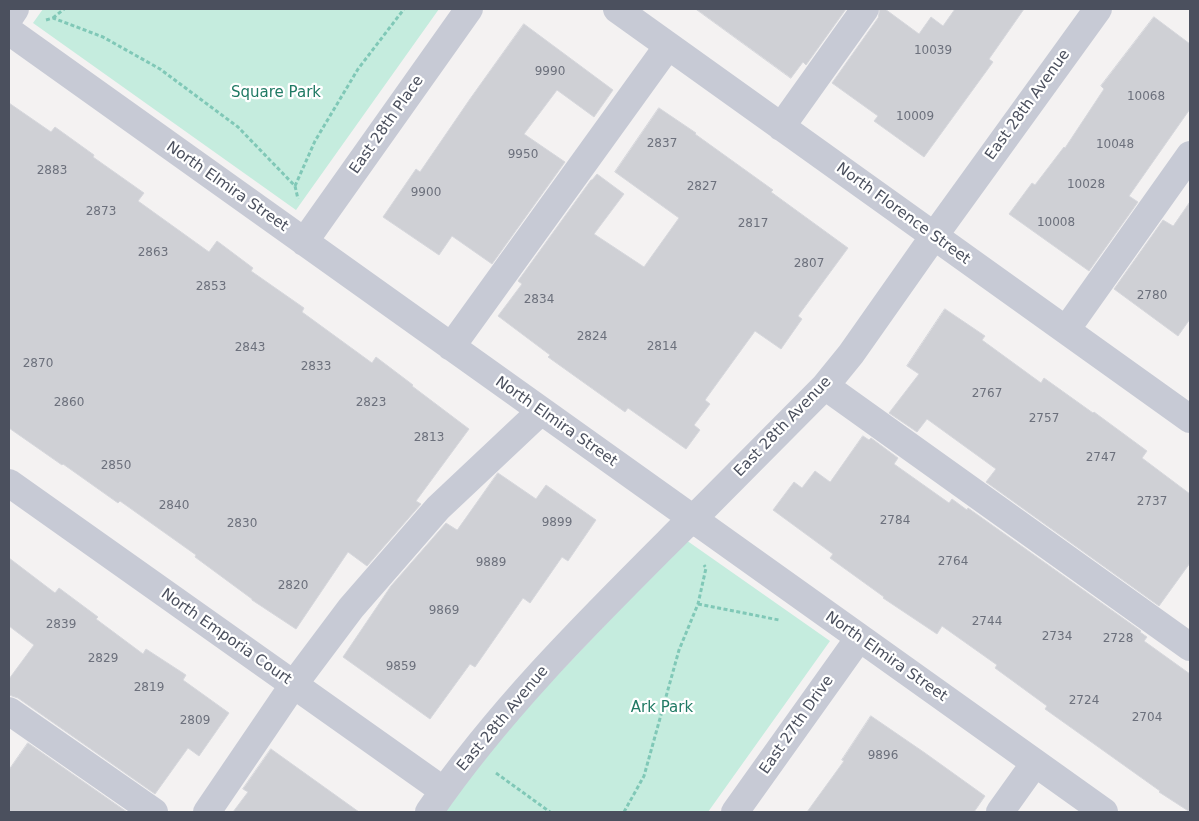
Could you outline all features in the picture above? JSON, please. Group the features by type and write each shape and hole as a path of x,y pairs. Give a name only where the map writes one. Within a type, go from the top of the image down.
{"street":[{"path":"9,18 15,9"},
{"name":"East 28th Place","path":"304,242 469,9"},
{"name":"North Florence Street","path":"617,9 1190,418"},
{"path":"781,127 865,9"},
{"name":"East 28th Avenue","path":"437,802 471,755 527,688 610,600 825,386 851,354 1098,9"},
{"name":"North Elmira Street","path":"9,31 541,411 688,523 859,638 1104,812"},
{"path":"451,347 668,46"},
{"path":"1066,330 1190,155"},
{"path":"825,386 1190,647"},
{"path":"207,812 294,684 351,608 438,508 541,411"},
{"name":"North Emporia Court","path":"9,483 294,684 437,802"},
{"name":"East 27th Drive","path":"735,812 859,638"},
{"path":"9,711 154,812"},
{"path":"1000,812 1035,763"}],"path":[{"path":"44,20 53,18 64,9"},
{"path":"304,242 296,186 315,141 358,69 404,9"},
{"path":"53,18 103,37 160,69 238,127 296,186"},
{"path":"624,812 644,776 679,650 698,604 706,568 688,523"},
{"path":"698,604 777,618 785,624"},
{"path":"471,755 550,812"}],"green space":[{"name":"Square Park","path":"43,9 439,9 296,210 33,23"},
{"name":"Ark Park","path":"686,540 830,641 708,812 441,812 483,753"}],"building":[{"path":"696,9 846,9 806,65 803,62 791,78"},
{"path":"880,9 885,9 919,34 931,17 943,26 955,9 1024,9 989,59 993,62 924,157 874,121 878,116 832,83 878,18"},
{"path":"1154,17 1190,44 1190,109 1129,196 1138,202 1089,271 1009,214 1032,183 1035,185 1065,148 1104,89 1101,86"},
{"path":"524,24 613,90 594,117 557,90 524,134 565,162 492,264 452,236 439,255 383,217 416,169 420,172"},
{"path":"9,103 51,132 55,127 94,155 93,157 144,193 138,201 209,252 217,241 253,268 251,271 304,308 302,312 372,363 376,357 469,429 416,501 421,504 367,566 348,552 296,629 252,600 195,557 196,555 120,501 118,503 9,428"},
{"path":"659,108 773,190 771,192 848,248 798,316 802,319 781,349 755,331 705,400 710,404 694,425 700,430 686,449 628,408 625,412 548,357 550,355 498,316 522,284 518,281 597,174 624,194 594,234 644,267 679,218 615,172"},
{"path":"1190,202 1190,319 1178,336 1114,289 1163,220 1173,226"},
{"path":"945,309 985,336 982,340 1041,383 1044,378 1147,451 1142,458 1190,494 1190,563 1159,606 986,482 996,469 927,419 917,432 889,413 919,374 907,366"},
{"path":"863,436 869,440 871,438 898,458 894,464 949,503 952,499 967,510 968,508 1141,631 1147,637 1144,641 1190,674 1190,812 1159,792 1045,709 1047,706 995,668 997,665 942,626 937,634 883,598 830,558 833,554 773,510 794,482 802,488 815,471 830,482"},
{"path":"498,473 536,499 546,485 596,520 568,561 562,557 530,603 523,598 475,667 470,664 430,719 343,657 391,586 446,523 457,530"},
{"path":"9,558 55,593 59,588 98,617 96,619 143,654 146,649 186,675 183,680 229,713 199,756 188,748 155,794 18,698 9,695 9,679 34,645 9,626"},
{"path":"871,716 985,796 974,812 807,812 844,761 842,760"},
{"path":"28,743 127,812 9,812 9,770"},
{"path":"271,749 359,812 233,812 248,792 243,789"}]}
